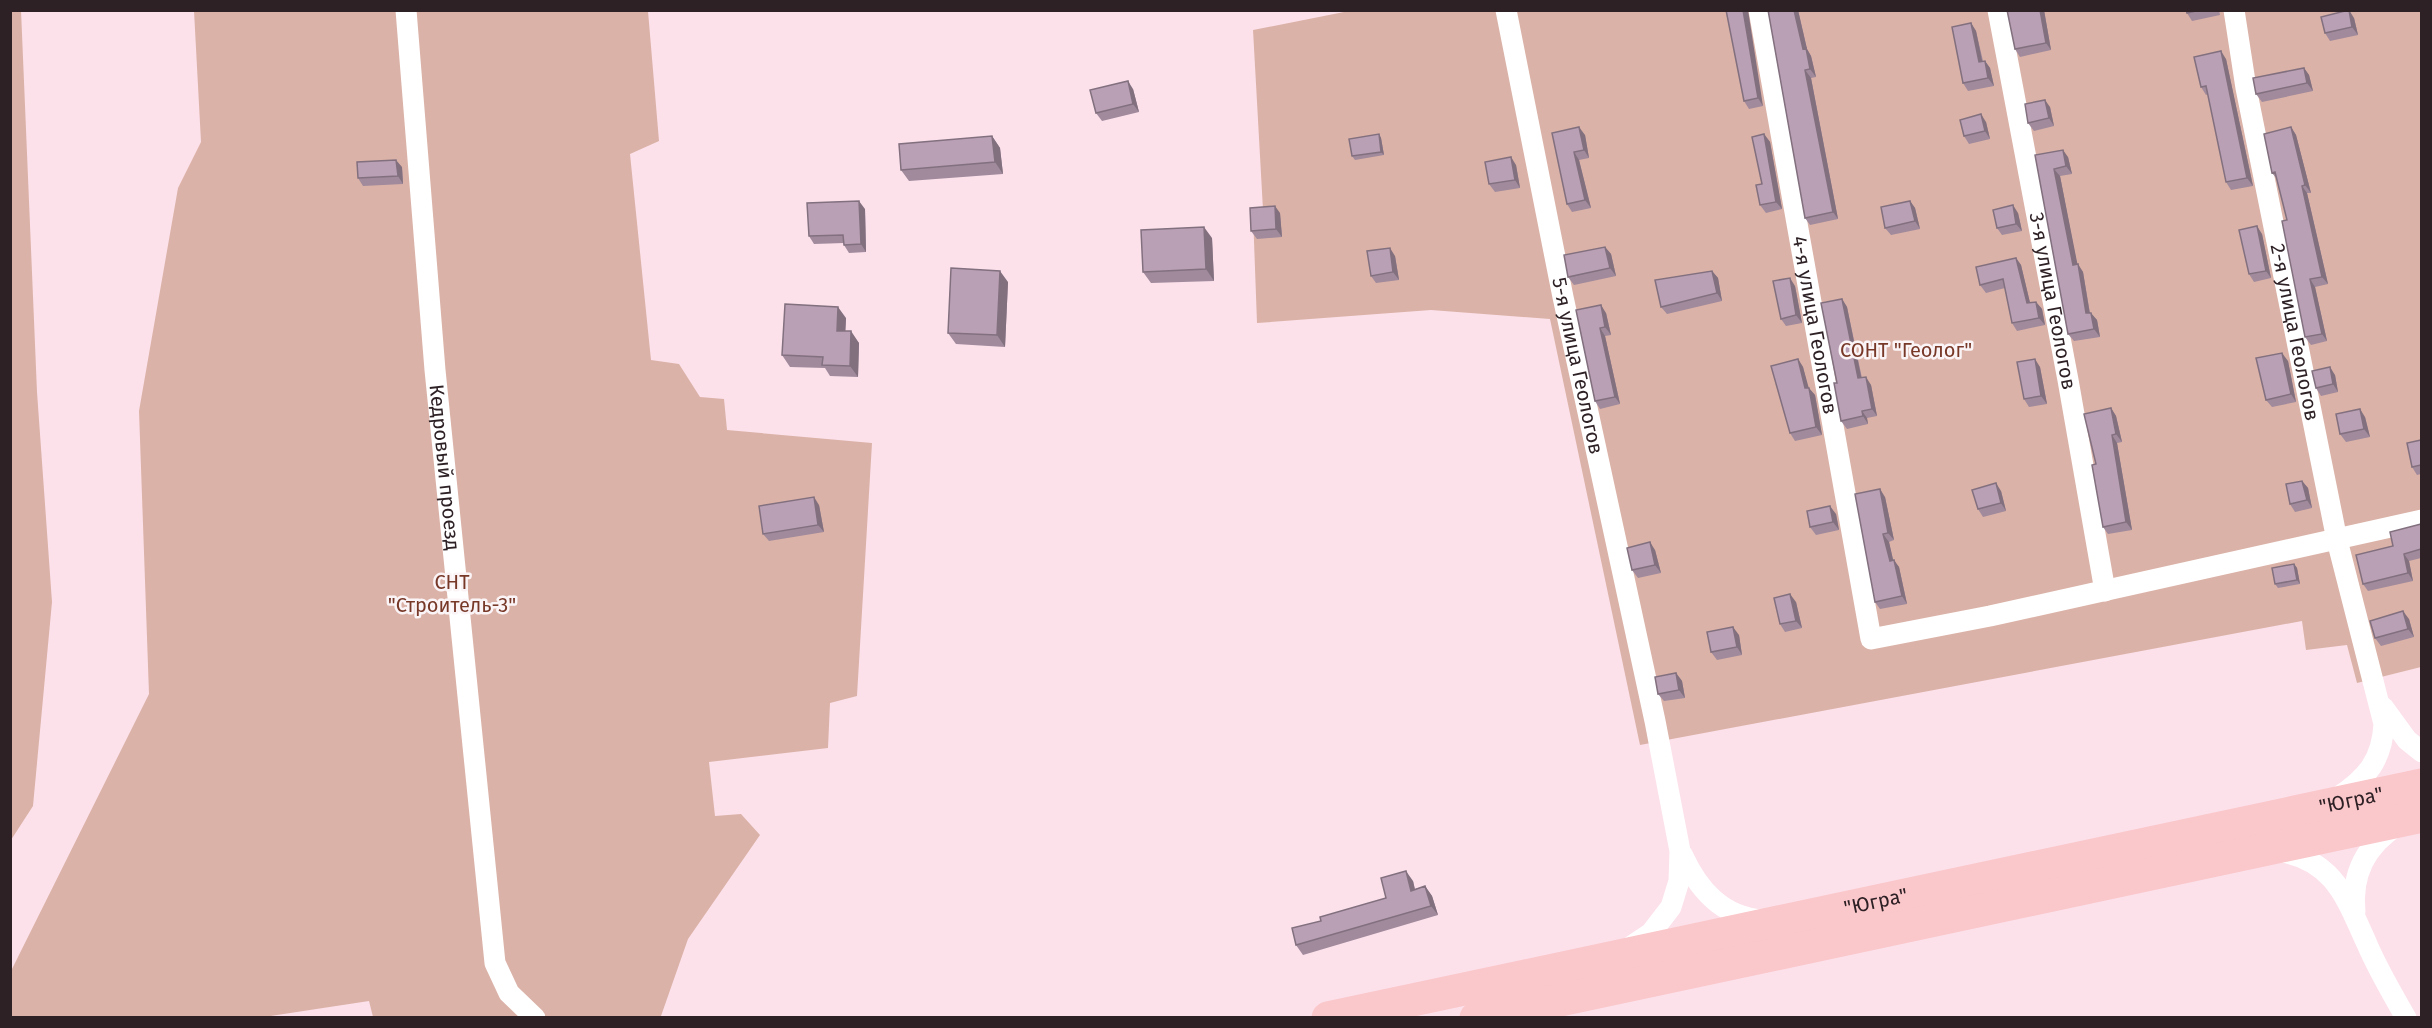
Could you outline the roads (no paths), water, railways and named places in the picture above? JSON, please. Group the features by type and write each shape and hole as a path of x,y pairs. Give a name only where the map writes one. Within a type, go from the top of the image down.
{"highway":[{"name":"\"Югра\"","path":"1328,1017 2421,785"},
{"name":"\"Югра\"","path":"1476,1017 1514,1013 2413,818"}],"street":[{"name":"Кедровый проезд","path":"406,10 435,370 495,963 509,993 535,1017"},
{"name":"5-я улица Геологов","path":"1506,10 1565,308 1655,721 1680,851"},
{"name":"4-я улица Геологов","path":"1759,10 1871,639 2105,591"},
{"name":"3-я улица Геологов","path":"1998,10 2058,323 2105,591"},
{"name":"2-я улица Геологов","path":"2234,10 2246,88 2337,540 2380,701"},
{"path":"2105,591 2421,520"},
{"path":"2380,701 2401,733 2421,752"},
{"path":"2324,806 2356,785 2375,764 2384,738 2380,701"},
{"path":"2355,912 2354,886 2366,854 2383,834 2413,818"},
{"path":"2266,849 2289,853 2319,866 2332,877 2355,912 2383,979 2406,1017"},
{"path":"1680,851 1695,881 1717,903 1746,918 1785,920"},
{"path":"1615,955 1651,933 1671,908 1679,881 1680,851"}],"park label":[{"name":"СОНТ \"Геолог\"","path":"1906,350"},
{"name":"СНТ \"Строитель-3\"","path":"452,594"}]}
